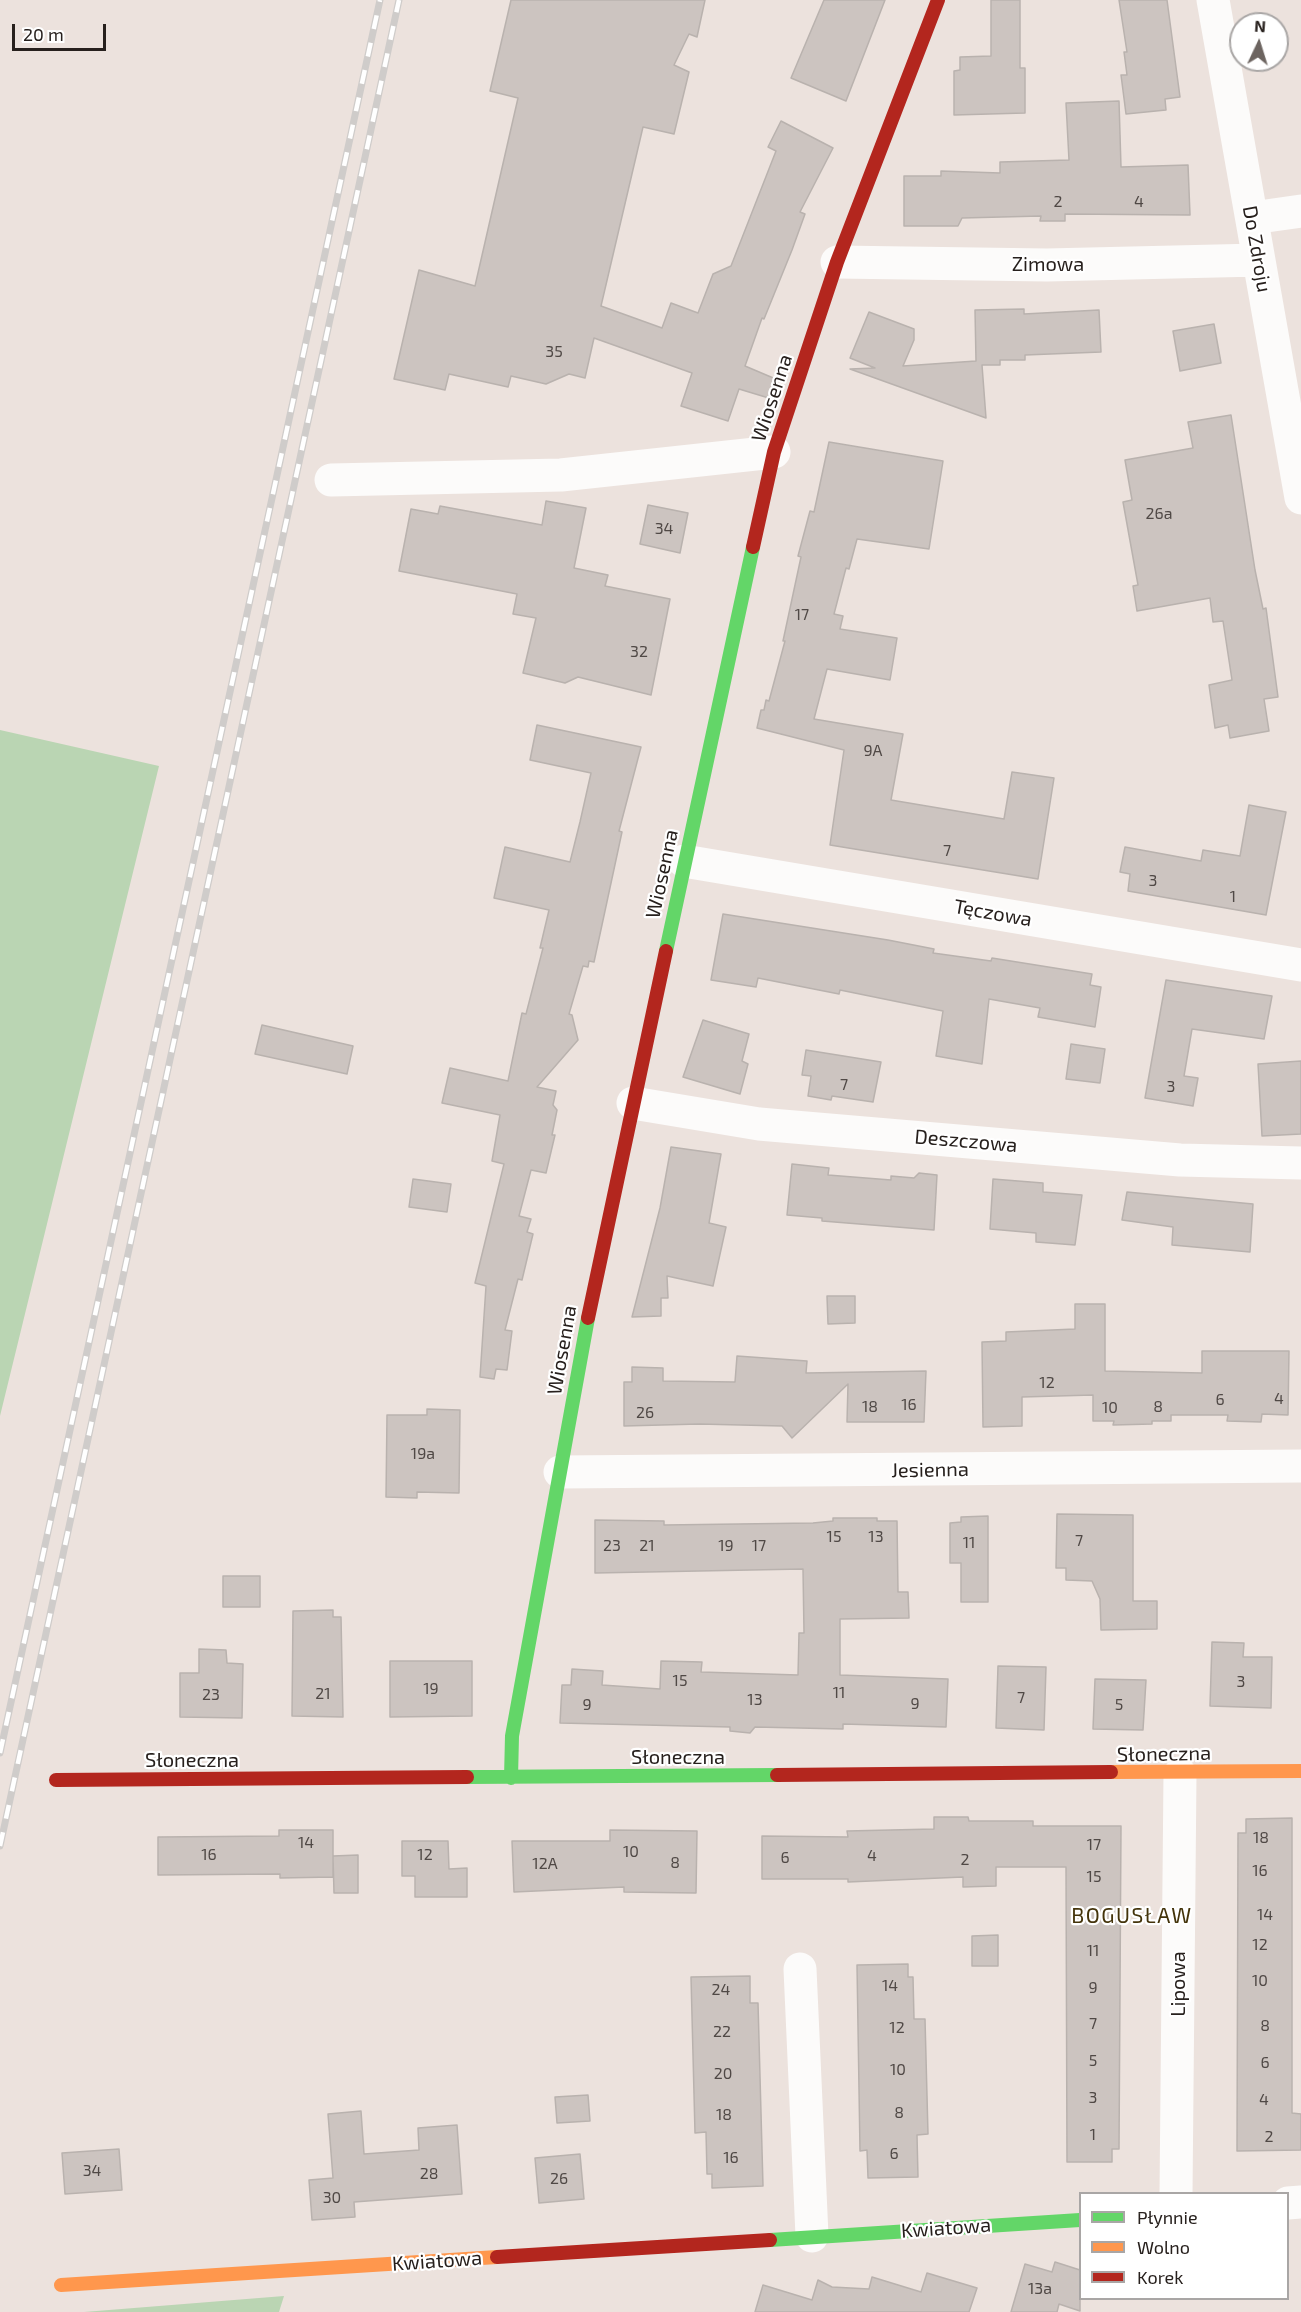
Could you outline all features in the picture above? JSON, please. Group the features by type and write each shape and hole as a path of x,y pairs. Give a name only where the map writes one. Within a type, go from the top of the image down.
{"street":[{"name":"Wiosenna","path":"511,1778 512,1736 594,1282 774,452 837,262 938,0"},
{"name":"Do Zdroju","path":"1213,0 1301,498"},
{"path":"1252,218 1301,211"},
{"name":"Zimowa","path":"837,262 1047,265 1259,260"},
{"path":"331,480 561,476 774,452"},
{"name":"Tęczowa","path":"684,861 1301,965"},
{"name":"Deszczowa","path":"633,1104 759,1124 1180,1160 1301,1163"},
{"name":"Jesienna","path":"560,1472 1301,1466"},
{"name":"Słoneczna","path":"56,1780 1180,1774 1301,1771"},
{"name":"Lipowa","path":"1176,2192 1180,1774"},
{"path":"801,1969 812,2236"},
{"name":"Kwiatowa","path":"61,2285 1079,2220"}],"green space":[{"path":"0,730 159,766 0,1416"},
{"path":"284,2296 279,2312 84,2312"}],"building":[{"path":"511,0 705,0 697,37 689,34 674,65 689,72 674,134 643,127 601,306 662,328 671,303 698,313 713,274 731,266 776,151 768,147 781,121 833,148 800,212 805,214 764,319 762,318 745,366 778,380 772,399 739,389 728,421 681,406 692,373 594,338 585,378 569,374 546,384 511,376 508,387 449,374 445,390 394,379 419,270 475,286 518,98 490,91"},
{"path":"824,0 885,0 846,101 791,78"},
{"path":"991,0 1020,0 1020,68 1025,68 1025,113 954,115 954,71 960,70 960,57 991,56"},
{"path":"1119,0 1167,0 1180,97 1165,99 1166,110 1126,114 1121,75 1127,75 1124,52 1127,52"},
{"path":"1119,101 1121,167 1188,165 1190,215 1065,214 1065,221 1040,221 1041,216 962,218 958,226 904,226 904,176 941,176 941,171 1000,173 1000,162 1069,160 1066,103"},
{"path":"1024,309 1024,314 1099,310 1101,352 1025,355 1025,360 1000,360 1000,365 982,365 986,418 850,369 875,368 850,358 869,312 914,329 914,340 903,366 976,361 975,310"},
{"path":"1214,324 1221,363 1180,371 1173,331"},
{"path":"1231,415 1255,570 1263,609 1266,608 1278,697 1264,699 1269,731 1230,738 1228,725 1215,728 1209,685 1232,680 1223,621 1213,622 1210,598 1137,611 1133,586 1138,585 1123,502 1132,500 1125,460 1193,448 1188,422"},
{"path":"829,442 943,461 929,549 857,539 849,569 846,568 834,614 843,616 840,629 897,638 890,680 827,669 814,719 903,734 891,800 1004,819 1012,772 1054,778 1038,879 830,845 844,750 757,728 761,710 764,710 766,700 769,701 785,641 783,641 801,557 798,556 810,511 814,512"},
{"path":"546,501 586,508 574,568 608,575 605,586 670,599 651,695 578,677 565,683 523,673 536,618 513,614 517,594 399,571 411,509 438,514 440,506 542,525"},
{"path":"648,505 688,513 680,553 640,544"},
{"path":"537,725 641,747 619,831 622,832 594,962 589,961 588,967 583,966 569,1014 572,1015 578,1040 537,1087 556,1091 553,1105 557,1110 552,1135 555,1135 546,1173 531,1170 519,1216 531,1219 527,1232 533,1234 522,1280 518,1279 505,1330 512,1331 507,1370 496,1369 494,1379 480,1377 486,1286 475,1283 504,1164 492,1161 500,1115 442,1103 450,1068 508,1081 522,1013 526,1014 543,948 540,948 549,910 494,898 505,847 570,862 591,773 530,760"},
{"path":"1249,805 1286,812 1266,915 1128,891 1130,874 1120,872 1125,847 1201,861 1203,850 1240,856"},
{"path":"723,914 888,940 934,949 933,953 991,961 992,958 1092,974 1090,985 1101,987 1095,1027 1038,1017 1040,1008 989,999 982,1064 936,1056 943,1011 840,990 839,994 758,978 756,987 711,980"},
{"path":"1166,980 1272,996 1264,1039 1192,1029 1184,1076 1198,1078 1193,1106 1145,1098"},
{"path":"703,1020 749,1034 742,1061 748,1064 740,1094 683,1077"},
{"path":"262,1025 353,1046 347,1074 255,1054"},
{"path":"1071,1044 1105,1049 1100,1083 1066,1079"},
{"path":"806,1050 881,1062 873,1102 832,1096 831,1100 808,1096 811,1076 802,1075"},
{"path":"1301,1061 1301,1134 1262,1136 1258,1064"},
{"path":"671,1147 721,1154 709,1223 726,1227 713,1286 667,1276 668,1298 661,1298 661,1316 632,1317 660,1208"},
{"path":"792,1164 829,1168 828,1175 891,1180 891,1176 914,1178 919,1173 937,1175 934,1230 822,1221 822,1218 787,1215"},
{"path":"413,1179 451,1184 447,1212 409,1207"},
{"path":"993,1179 1043,1183 1043,1192 1082,1195 1075,1245 1036,1242 1036,1233 990,1229"},
{"path":"1127,1192 1253,1204 1250,1252 1172,1245 1173,1227 1122,1220"},
{"path":"827,1296 855,1296 855,1323 828,1324"},
{"path":"1075,1304 1105,1304 1105,1371 1202,1373 1202,1351 1289,1351 1288,1415 1262,1414 1261,1422 1227,1421 1228,1415 1171,1415 1171,1421 1113,1425 1114,1421 1093,1421 1093,1395 1022,1397 1022,1426 983,1427 982,1342 1006,1341 1006,1332 1075,1329"},
{"path":"737,1356 807,1361 806,1373 926,1371 924,1422 847,1422 848,1384 792,1438 782,1426 699,1424 624,1426 624,1382 632,1382 632,1367 663,1368 663,1381 735,1382"},
{"path":"427,1409 460,1410 459,1493 417,1492 417,1498 386,1497 387,1415 427,1415"},
{"path":"1057,1514 1133,1515 1133,1601 1157,1601 1157,1629 1101,1630 1100,1599 1092,1581 1066,1580 1066,1568 1056,1568"},
{"path":"988,1516 988,1602 961,1602 961,1563 950,1563 950,1523 961,1522 961,1517"},
{"path":"833,1518 877,1518 877,1521 897,1521 898,1592 908,1592 909,1618 840,1619 840,1675 948,1679 946,1727 843,1724 843,1729 755,1727 750,1733 730,1731 730,1727 560,1723 562,1685 571,1685 572,1669 603,1671 602,1685 660,1689 661,1661 702,1662 701,1672 798,1675 799,1633 804,1633 803,1569 595,1573 595,1520 664,1521 664,1525 813,1523 833,1521"},
{"path":"223,1576 260,1576 260,1607 223,1607"},
{"path":"333,1610 333,1617 341,1617 343,1717 292,1716 293,1611"},
{"path":"1212,1642 1244,1643 1243,1657 1272,1657 1271,1708 1210,1706"},
{"path":"199,1649 226,1650 227,1663 243,1664 242,1718 180,1717 180,1673 199,1673"},
{"path":"390,1661 472,1661 472,1716 390,1717"},
{"path":"998,1666 1046,1667 1044,1730 996,1728"},
{"path":"1095,1679 1146,1680 1143,1730 1093,1729"},
{"path":"934,1817 968,1817 969,1821 1033,1821 1033,1826 1121,1826 1119,2149 1112,2149 1112,2162 1067,2162 1066,1867 996,1867 996,1886 963,1887 963,1877 848,1882 848,1879 762,1879 762,1836 848,1837 847,1831 934,1829"},
{"path":"1292,1818 1292,2113 1301,2114 1301,2150 1237,2151 1238,1833 1246,1833 1246,1819"},
{"path":"279,1830 333,1830 333,1877 280,1878 280,1874 158,1875 158,1837 279,1836"},
{"path":"610,1830 697,1831 696,1893 624,1892 624,1887 514,1892 512,1841 610,1841"},
{"path":"402,1841 448,1841 449,1869 467,1868 467,1897 415,1897 415,1876 402,1876"},
{"path":"358,1855 358,1893 334,1893 333,1856"},
{"path":"998,1935 998,1966 972,1966 972,1936"},
{"path":"908,1964 908,1977 913,1977 914,2019 925,2019 928,2134 917,2135 918,2177 868,2178 867,2150 860,2151 857,1965"},
{"path":"750,1976 750,2003 758,2003 763,2186 712,2188 712,2174 707,2174 706,2132 695,2133 691,1977"},
{"path":"588,2095 590,2121 557,2123 555,2097"},
{"path":"361,2111 364,2154 419,2150 418,2128 457,2125 462,2194 354,2202 355,2217 312,2220 309,2180 333,2178 328,2114"},
{"path":"119,2149 122,2190 65,2194 62,2153"},
{"path":"580,2154 584,2199 539,2203 535,2158"},
{"path":"1055,2262 1079,2270 1080,2311 1059,2304 1057,2312 1011,2312 1025,2264 1052,2272"},
{"path":"927,2273 977,2288 969,2312 755,2312 763,2285 812,2300 818,2280 832,2287 869,2289 872,2277 921,2292"}],"railway":[{"path":"0,1753 380,0"},
{"path":"0,1846 399,0"}],"traffic: fast":[{"path":"666,951 753,547"},
{"path":"511,1778 512,1736 588,1318"},
{"path":"467,1777 777,1775"},
{"path":"770,2240 1079,2220"}],"traffic: slow":[{"path":"1111,1772 1301,1771"},
{"path":"61,2285 497,2257"}],"traffic: jam":[{"path":"753,547 774,452 837,262 938,0"},
{"path":"588,1318 666,951"},
{"path":"777,1775 1111,1772"},
{"path":"56,1780 467,1777"},
{"path":"497,2257 770,2240"}],"district":[{"name":"BOGUSŁAW","path":"1132,1916"}]}
